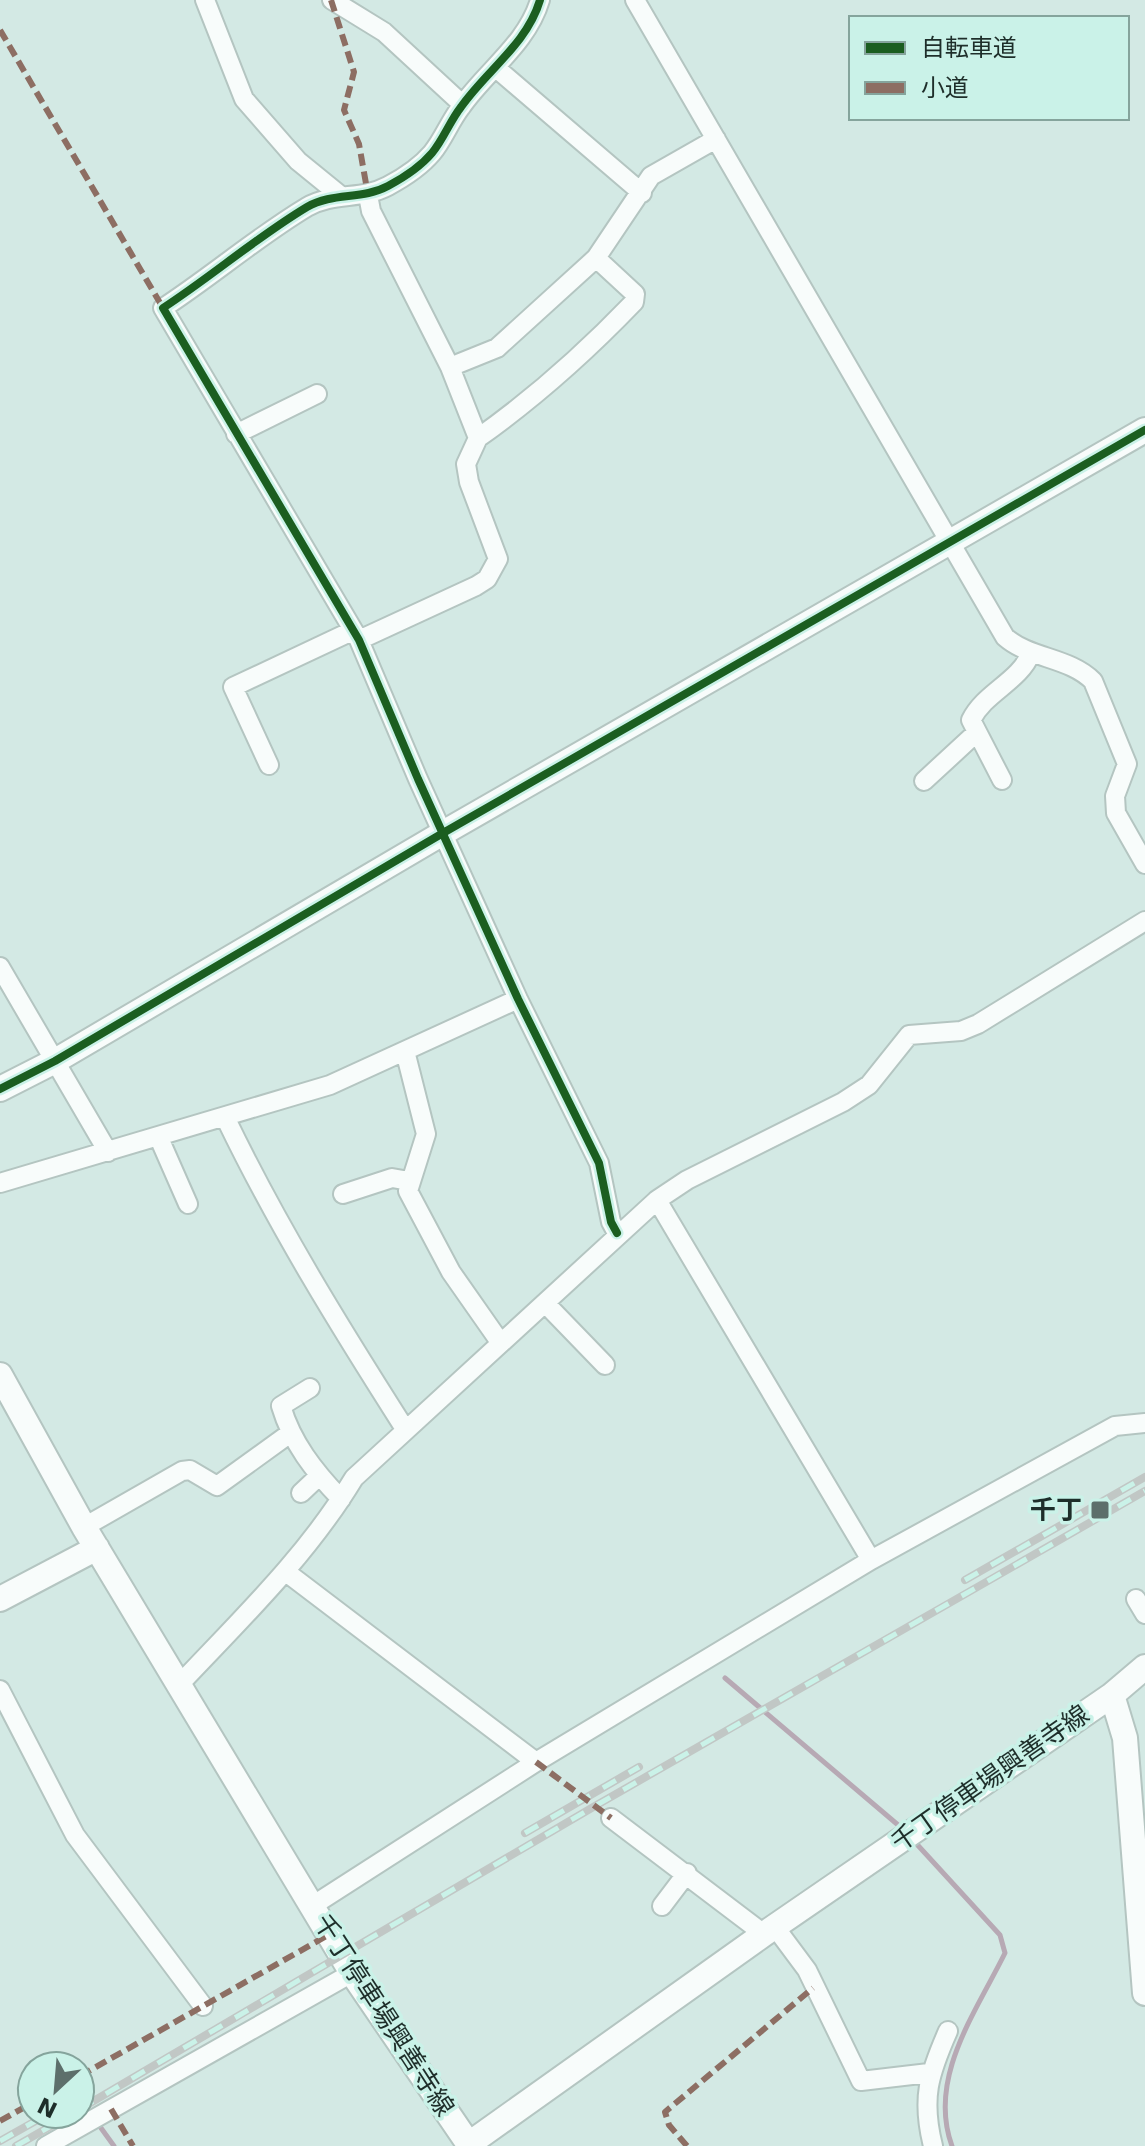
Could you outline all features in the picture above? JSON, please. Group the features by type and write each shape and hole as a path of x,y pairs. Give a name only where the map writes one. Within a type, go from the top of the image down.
{"street":[{"path":"205,0 244,99 298,161 341,196"},
{"path":"332,0 384,32 462,104"},
{"path":"540,0 535,16 496,68 462,104 432,153 408,173 368,195 321,199 284,221 216,274 163,308 355,636 518,999 599,1163 611,1222 617,1233"},
{"path":"635,0 1005,637 1031,653 1082,672 1093,681 1127,764 1115,796 1116,813 1145,864"},
{"path":"496,68 642,193"},
{"path":"450,367 497,348 596,258 651,176 716,139"},
{"path":"368,195 371,211 450,367 478,438"},
{"path":"269,765 233,687 487,579 498,559 469,482 466,464 478,438 562,374 634,302 635,294 596,258"},
{"path":"236,434 317,394"},
{"path":"0,1089 55,1061 443,833 1145,430"},
{"path":"1002,780 971,720 977,710 1024,669 1031,653"},
{"path":"924,781 976,733"},
{"path":"178,1686 286,1572 329,1521 354,1478 500,1342 595,1260 617,1233 657,1200 687,1180 843,1102 869,1085 909,1035 961,1031 978,1024 1145,921"},
{"path":"0,967 108,1152"},
{"path":"0,1183 226,1119 330,1085 518,999"},
{"path":"405,1051 426,1134 408,1191 451,1272 500,1342"},
{"path":"226,1119 290,1245 405,1429"},
{"path":"159,1138 188,1204"},
{"path":"343,1194 392,1178 409,1181"},
{"path":"657,1200 871,1560"},
{"path":"545,1303 605,1365"},
{"name":"千丁停車場興善寺線","path":"0,1375 178,1686 352,1973 469,2145 917,1827 1112,1695 1145,1667"},
{"path":"310,1388 281,1406 289,1434 319,1476 341,1499"},
{"path":"312,1906 536,1762 871,1560 1115,1426 1145,1423"},
{"path":"0,1599 91,1538 182,1471 190,1470 217,1486 289,1434"},
{"path":"301,1493 319,1476"},
{"path":"286,1572 536,1762"},
{"path":"0,1690 60,1812 203,2006"},
{"path":"1112,1695 1125,1738 1145,1993"},
{"path":"611,1818 770,1930 807,1970 861,2081 929,2073"},
{"path":"662,1906 687,1873"},
{"path":"46,2146 352,1973"},
{"path":"933,2146 926,2109 929,2073 948,2031"}],"waterway":[{"path":"725,1678 904,1830"},
{"path":"913,1840 1000,1935 1005,1953 969,2022 950,2071 946,2121 952,2146"},
{"path":"101,2128 114,2146"}],"railway":[{"path":"965,1580 1145,1477"},
{"path":"96,2100 595,1806 1145,1491"},
{"path":"525,1833 639,1767"},
{"path":"0,2141 20,2130"},
{"path":"16,2146 44,2130"}],"marked path":[{"path":"331,0 354,72 344,110 359,144 368,195"},
{"path":"0,30 163,308"},
{"path":"536,1762 611,1818"},
{"path":"96,2067 330,1934"},
{"path":"687,2146 669,2125 665,2112 813,1988"},
{"path":"111,2109 133,2146"},
{"path":"0,2121 16,2112"}],"cycle path":[{"path":"540,0 516,44 471,94 436,148 417,167 378,190 327,199 307,207 163,308 359,640 518,999 599,1163 611,1222 617,1233"},
{"path":"0,1089 55,1061 443,833 1145,430"}],"place":[{"name":"千丁","path":"1100,1510"}]}
